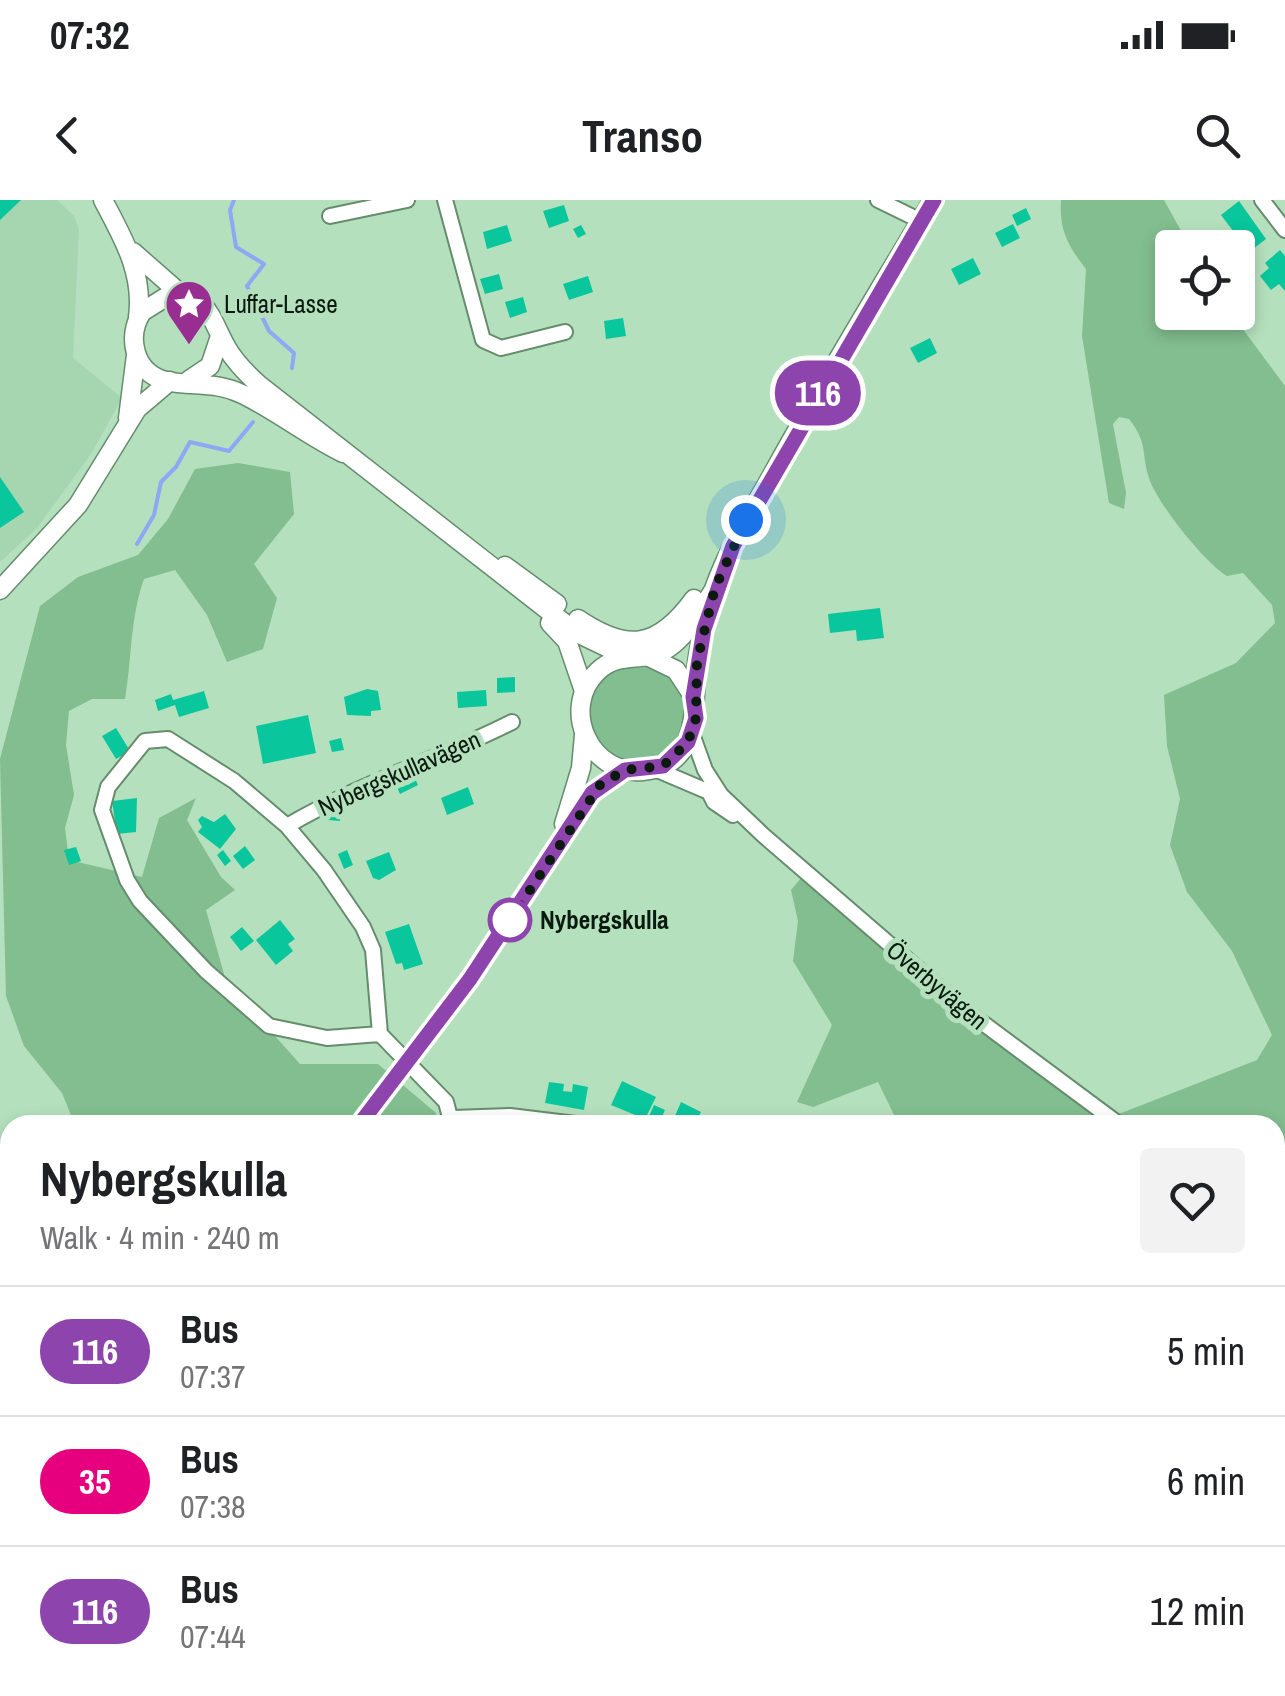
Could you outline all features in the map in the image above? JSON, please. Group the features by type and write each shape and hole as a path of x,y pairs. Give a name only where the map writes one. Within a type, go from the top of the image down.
{"main road":[{"path":"103,200 129,248 139,285 133,336 136,355 126,424"},
{"path":"584,735 600,758 625,770 655,769 678,756 692,734 693,697 715,588 733,546 934,200"},
{"path":"129,248 182,295 210,311 220,336 258,384 577,633 626,656 647,656 673,644 715,588"},
{"path":"138,317 157,300 182,295"},
{"path":"0,590 78,504 126,424 148,397 214,361 220,336"},
{"path":"136,355 147,371 243,394 343,453"},
{"path":"482,556 513,570 592,628 635,642 669,629 733,546"},
{"path":"527,596 566,641 584,691"},
{"path":"559,844 581,768 584,735 580,712 584,691 600,670 626,656"},
{"path":"647,656 676,670 693,697"},
{"path":"367,1115 470,979 592,793 625,770"}],"street":[{"path":"330,216 407,200"},
{"path":"445,200 483,340 500,348 565,332"},
{"path":"878,200 921,221"},
{"path":"1262,200 1285,230"},
{"name":"Nybergskullavägen","path":"287,826 341,794 420,760 459,749 512,722"},
{"name":"Överbyvägen","path":"692,734 705,770 721,794 763,835 968,1012 1107,1115"},
{"name":"Nybergskullavägen","path":"168,739 234,781 287,826 363,928 373,950 380,1034 327,1038 286,1033 258,1018 206,971 140,900 127,880 102,810 108,786 146,740 168,739"},
{"name":"Överbyvägen","path":"655,769 709,792 714,802 763,835"},
{"path":"380,1034 446,1102 451,1115"}],"shaded area":[{"path":"0,200 57,200 74,216 79,229 73,358 122,398 91,454 37,528 0,562"},
{"path":"1061,200 1164,200 1181,230 1155,230 1155,330 1244,330 1285,386 1285,1115 1116,1115 1257,1060 1272,1035 1232,951 1187,892 1170,845 1180,799 1167,746 1164,695 1236,663 1275,623 1272,605 1243,573 1227,576 1182,531 1149,478 1142,441 1135,427 1129,419 1119,417 1113,424 1126,493 1124,509 1109,503 1082,336 1086,269 1066,237"},
{"path":"238,463 290,472 294,514 254,564 277,598 263,649 227,662 207,615 175,570 144,579 125,699 92,699 69,711 66,745 74,795 65,828 69,860 142,877 159,818 196,798 187,820 221,877 235,890 206,910 226,981 300,1064 378,1064 436,1115 71,1115 62,1093 24,1046 6,996 0,759 40,606 78,577 138,555 168,519 195,469"},
{"path":"638,664 657,668 673,679 684,695 688,714 684,733 673,749 657,760 638,764 619,760 603,749 592,733 588,714 592,695 603,679 619,668"},
{"path":"801,878 881,948 1093,1115 894,1115 878,1082 813,1107 797,1102 832,1025 793,961 798,921 791,890"}],"building":[{"path":"0,200 21,200 0,220"},
{"path":"1239,201 1266,239 1255,247 1255,230 1232,230 1221,215"},
{"path":"564,205 569,221 549,228 543,211"},
{"path":"1026,208 1031,219 1017,226 1012,215"},
{"path":"1013,224 1020,238 1002,247 995,233"},
{"path":"507,225 512,241 487,249 483,232"},
{"path":"581,225 586,234 578,238 573,229"},
{"path":"1280,250 1285,256 1285,291 1279,284 1271,290 1260,276 1269,268 1265,263"},
{"path":"973,258 981,274 959,285 951,269"},
{"path":"499,274 503,289 485,294 480,279"},
{"path":"588,276 593,292 569,300 563,284"},
{"path":"523,297 527,312 510,318 505,302"},
{"path":"623,318 626,336 606,339 604,321"},
{"path":"930,338 937,353 918,363 910,348"},
{"path":"0,477 24,512 0,528"},
{"path":"880,608 884,638 857,641 856,630 830,633 828,614"},
{"path":"515,677 515,692 497,693 497,678"},
{"path":"367,689 378,691 381,710 371,711 371,716 347,715 344,697"},
{"path":"486,690 487,706 458,708 457,692"},
{"path":"204,691 209,708 179,717 175,705 158,711 155,700 171,694 173,700"},
{"path":"308,715 316,753 263,764 256,726"},
{"path":"116,728 130,751 116,759 102,736"},
{"path":"341,738 344,750 332,752 329,741"},
{"path":"411,770 418,785 400,794 393,778"},
{"path":"468,787 474,804 447,815 441,798"},
{"path":"137,798 136,832 117,834 112,801"},
{"path":"328,810 341,811 340,821 328,820"},
{"path":"225,814 236,829 220,849 198,832 202,827 198,820 202,816 214,822"},
{"path":"245,846 255,860 243,869 233,856"},
{"path":"76,847 81,861 69,865 64,850"},
{"path":"223,850 231,861 225,866 217,855"},
{"path":"347,850 353,865 344,869 338,854"},
{"path":"389,852 396,870 379,880 373,878 366,861"},
{"path":"280,920 295,939 288,944 293,951 276,965 256,940"},
{"path":"409,924 423,964 404,970 402,963 396,964 385,932"},
{"path":"242,927 254,941 241,951 230,937"},
{"path":"622,1081 656,1097 647,1115 635,1115 611,1105"},
{"path":"549,1082 564,1084 563,1091 572,1092 573,1084 588,1087 584,1110 545,1103"},
{"path":"681,1102 701,1112 699,1115 675,1115"},
{"path":"654,1105 665,1110 663,1115 650,1115"}],"waterway":[{"path":"234,200 230,210 236,247 264,264 247,286 269,331 294,353 292,368"},
{"path":"137,544 154,515 161,482 176,467 190,442 229,451 253,422"}],"bus line":[{"name":"116","path":"367,1115 470,979 592,793 610,777 625,770 663,766 684,749 696,718 693,697 704,629 715,588 733,546 934,200"}],"place":[{"name":"Luffar-Lasse","path":"189,346"},
{"name":"Nybergskulla","path":"510,920"}],"route":[{"path":"510,920 600,785 625,770 663,766 684,749 696,718 693,697 697,661 715,588 746,520"}]}
